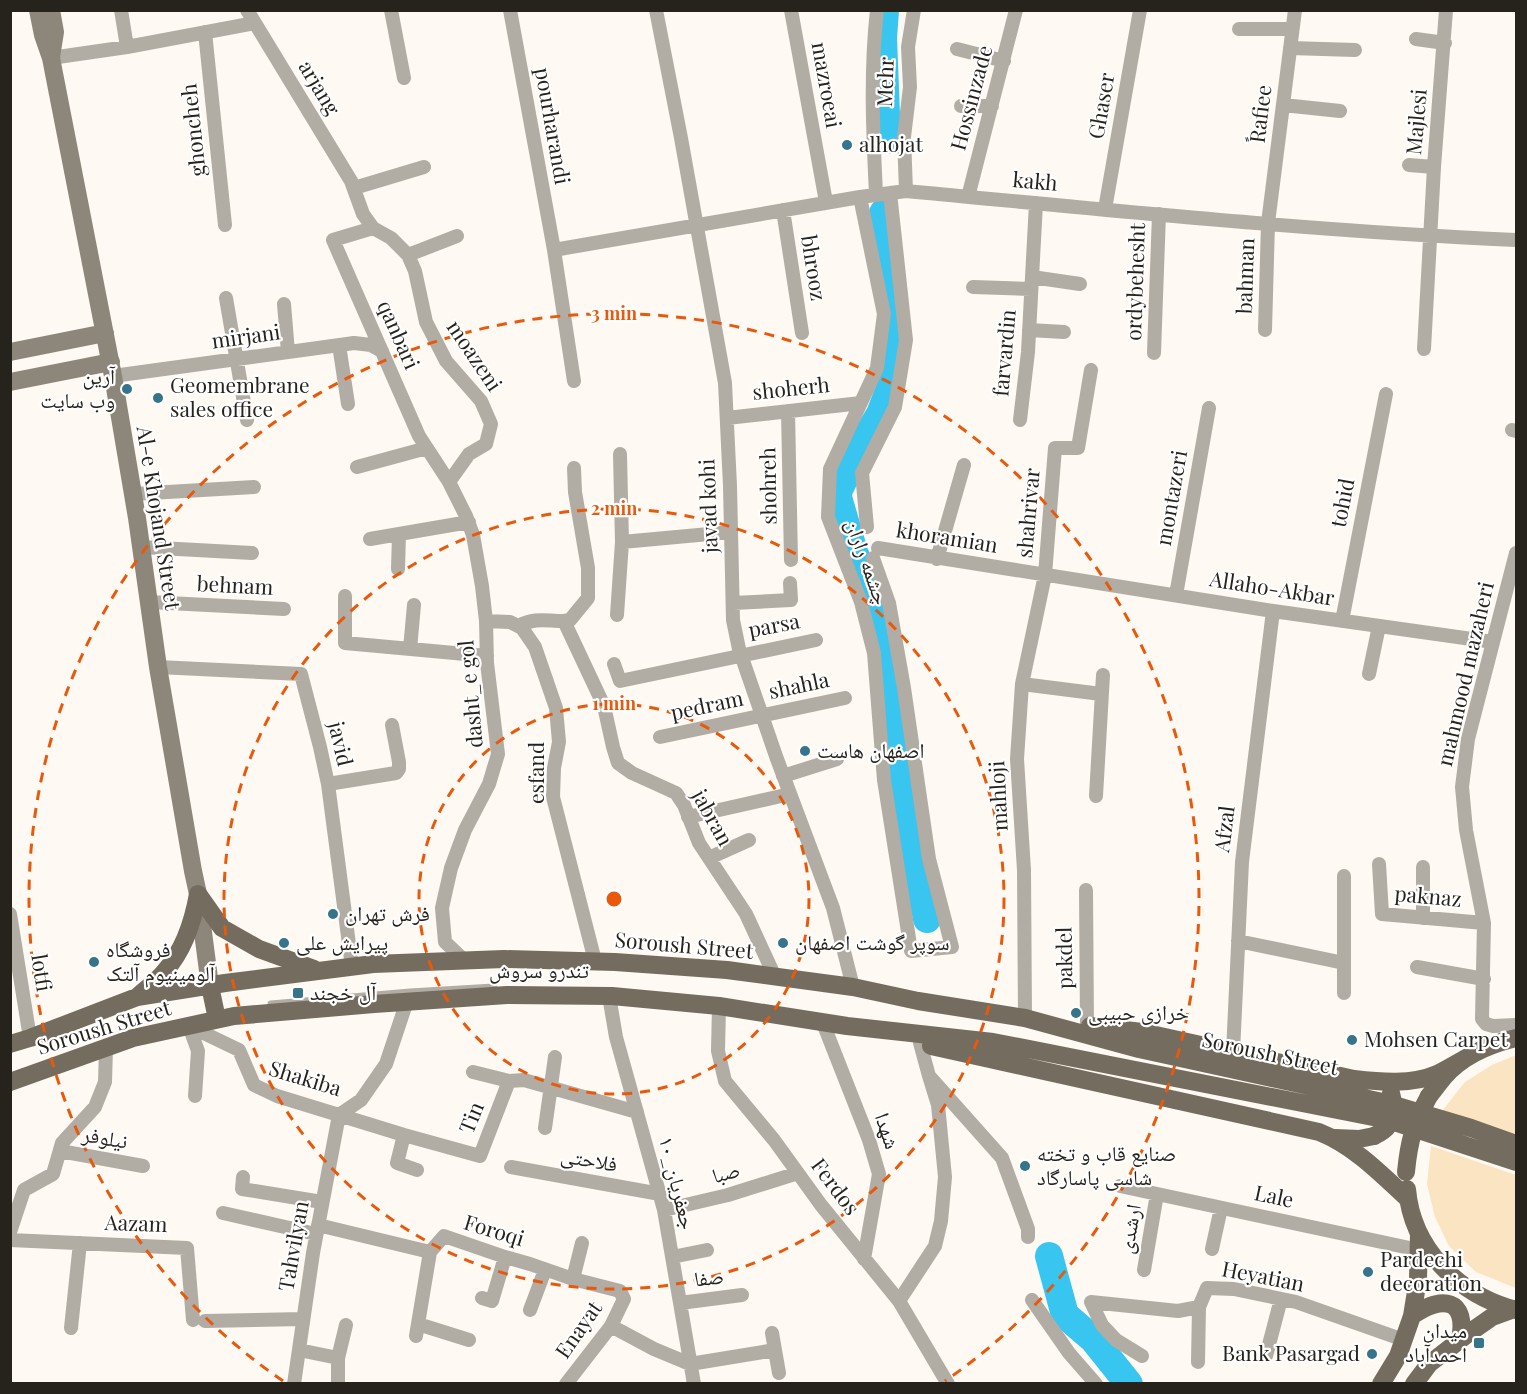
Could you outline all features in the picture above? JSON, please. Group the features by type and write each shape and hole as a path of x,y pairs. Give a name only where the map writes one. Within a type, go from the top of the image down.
{"main road":[{"path":"198,894 222,928 259,949 318,971"},
{"path":"137,997 166,971 183,943 193,920 198,894"},
{"name":"Soroush Street","path":"10,1044 137,997 210,986 240,986 318,971 373,964 504,959 595,961 727,970 846,986 918,1001 1025,1018 1139,1049 1388,1105"},
{"path":"210,986 217,1019"},
{"name":"Soroush Street","path":"10,1082 132,1038 245,1011 507,995 609,996 719,1006 993,1042 1388,1105"},
{"path":"1025,1018 1142,1032 1354,1079 1373,1081 1419,1079 1436,1075 1466,1058 1516,1038"},
{"path":"832,1022 1319,1132 1335,1138 1372,1164 1408,1198"},
{"path":"1381,1383 1398,1356 1404,1340 1412,1316 1418,1279 1419,1242 1408,1198 1406,1172 1408,1145 1416,1119 1429,1096 1446,1075 1466,1058"},
{"path":"1373,1081 1388,1105 1516,1162"},
{"path":"1335,1138 1374,1137 1387,1127 1394,1104 1388,1105"},
{"path":"1388,1105 1471,1128 1516,1144"},
{"path":"1419,1242 1458,1282 1484,1299 1515,1309"},
{"path":"1412,1316 1435,1303 1443,1302 1452,1305 1462,1321 1460,1340"},
{"path":"1416,1383 1430,1364 1460,1340 1491,1317 1515,1309"}],"street":[{"path":"38,10 51,58"},
{"path":"51,10 55,32 51,58"},
{"path":"121,10 127,47"},
{"name":"arjang","path":"247,10 354,188"},
{"path":"391,10 404,78"},
{"name":"pourharandi","path":"510,10 554,250 574,381"},
{"name":"javad kohi","path":"656,10 725,383 733,620 741,654 762,716 833,908 846,986"},
{"name":"mazroeai","path":"790,10 826,202"},
{"path":"867,527 862,473 895,407 906,339 883,194 872,86 877,10"},
{"name":"Mehr","path":"906,191 904,136 910,87 908,46 914,10"},
{"name":"Hossinzade","path":"968,197 1016,10"},
{"name":"Ghaser","path":"1105,209 1140,10"},
{"name":"ًRafiee","path":"1268,223 1295,10"},
{"name":"Majlesi","path":"1424,349 1434,167 1446,10"},
{"path":"51,58 127,47 255,23"},
{"path":"1239,29 1292,29"},
{"name":"ghoncheh","path":"205,32 225,225"},
{"path":"1416,39 1444,43"},
{"path":"1290,48 1355,50"},
{"path":"957,49 1004,61"},
{"name":"Al-e Khojand Street","path":"51,58 112,369 158,667 198,894 210,986"},
{"path":"1283,105 1340,111"},
{"path":"961,106 992,106"},
{"path":"1409,165 1434,167"},
{"path":"354,188 424,167"},
{"name":"moazeni","path":"354,188 363,214 373,228 391,238 408,255 415,271 426,322 446,361 481,401 491,424 486,444 469,454 449,482"},
{"name":"kakh","path":"554,250 826,202 906,191 1268,223 1430,236 1516,240"},
{"name":"چشمه راران","path":"860,197 884,314 877,368 830,469 828,517 861,602 874,653 884,780 911,951 952,947 929,859 904,688 889,603 875,553"},
{"name":"farvardin","path":"1020,420 1029,330 1036,203"},
{"name":"bhrooz","path":"783,210 802,333"},
{"name":"ordybehesht","path":"1154,353 1159,214"},
{"name":"bahman","path":"1265,330 1268,223"},
{"name":"qanbari","path":"373,228 333,240 419,436 449,482"},
{"path":"408,255 457,236"},
{"path":"1031,283 1080,284"},
{"name":"farvardin","path":"973,287 1031,283"},
{"path":"226,298 247,420"},
{"path":"284,304 288,352"},
{"path":"1029,330 1064,332"},
{"path":"10,352 105,333"},
{"path":"75,340 84,340 92,351 93,356 89,364 81,369"},
{"name":"mirjani","path":"112,369 237,359 354,343 371,345 382,351"},
{"path":"339,345 348,404"},
{"path":"10,382 81,369 112,369"},
{"name":"shahrivar","path":"1045,575 1055,448 1078,448 1091,370"},
{"name":"tohid","path":"1342,621 1386,394"},
{"name":"shoherh","path":"727,418 861,403"},
{"name":"montazeri","path":"1176,595 1209,408"},
{"name":"shohreh","path":"789,411 791,561"},
{"path":"357,467 427,448"},
{"path":"617,615 622,542 620,454"},
{"path":"937,559 964,465"},
{"path":"486,621 510,622 518,626 530,620 570,620 588,598 588,568 575,492 574,468"},
{"name":"dasht_e gol","path":"449,482 469,522 479,566 498,754 489,784 465,830 451,868 442,908 445,942 465,960"},
{"path":"133,494 254,487"},
{"path":"370,538 469,522"},
{"path":"622,542 731,532"},
{"path":"398,569 399,534"},
{"path":"141,547 252,553"},
{"name":"khoramian","path":"875,553 937,559 1045,575"},
{"name":"mahmood mazaheri","path":"1516,553 1511,594 1493,642 1468,739 1462,787 1466,830 1484,923 1482,1019 1486,1024 1493,1026 1516,1025"},
{"name":"Allaho-Akbar","path":"1045,575 1273,611 1493,642"},
{"name":"mahloji","path":"1025,1018 1024,870 1017,759 1022,684 1045,575"},
{"path":"733,603 791,600 790,583"},
{"path":"345,596 345,643 487,656"},
{"name":"behnam","path":"149,602 284,609"},
{"path":"410,649 414,605"},
{"name":"Afzal","path":"1233,1053 1242,862 1273,611"},
{"name":"jabran","path":"564,621 604,706 618,763 632,773 676,793 684,805 699,843 746,914 776,977"},
{"name":"esfand","path":"518,626 522,628 535,647 556,708 559,742 554,768 553,797 595,961"},
{"path":"1369,674 1379,626"},
{"name":"parsa","path":"614,664 620,681 816,640"},
{"name":"javid","path":"158,667 301,674 327,784 352,967"},
{"path":"1096,796 1103,675"},
{"path":"1022,684 1101,694"},
{"name":"shahla","path":"762,716 845,698"},
{"name":"pedram","path":"660,737 762,716"},
{"path":"327,784 396,773 399,770 399,762 392,725"},
{"path":"783,776 837,759"},
{"path":"688,817 790,794"},
{"path":"709,858 748,840"},
{"name":"paknaz","path":"1379,864 1382,914 1484,923"},
{"path":"1423,867 1423,918"},
{"path":"1344,876 1344,993"},
{"name":"pakdel","path":"1086,891 1087,1026"},
{"name":"lotfi","path":"10,914 30,1038"},
{"path":"1238,941 1344,963"},
{"path":"1417,967 1484,979"},
{"name":"۱۰_جعفریان","path":"609,996 616,1037 664,1210 694,1383"},
{"name":"Shakiba","path":"189,1026 238,1050 254,1085 277,1096 339,1115 362,1100 386,1064 407,1001"},
{"name":"Ferdos","path":"719,1006 718,1051 725,1081 774,1140 821,1206 899,1301 948,1383"},
{"name":"شهدا","path":"832,1022 879,1174 864,1258"},
{"path":"189,1026 198,1051 195,1096"},
{"path":"899,1301 935,1246 941,1221 945,1177 938,1105 920,1043"},
{"path":"10,1232 24,1190 53,1174 62,1143 95,1107 105,1082 106,1048"},
{"path":"545,1128 555,1057"},
{"path":"473,1072 509,1081 524,1080 637,1112"},
{"path":"929,1076 1002,1158 1028,1229 1028,1237"},
{"name":"Tin","path":"339,1115 480,1156 509,1081"},
{"name":"Tahvilyan","path":"294,1383 317,1229 339,1115"},
{"path":"404,1135 397,1163 417,1170"},
{"name":"نیلوفر","path":"60,1151 143,1166"},
{"name":"فلاحتی","path":"511,1167 660,1194"},
{"name":"صبا","path":"664,1210 728,1195 798,1173"},
{"path":"243,1177 242,1189 322,1202"},
{"name":"Lale","path":"1120,1186 1221,1208 1419,1242"},
{"name":"ارشدی","path":"1144,1270 1157,1194"},
{"path":"1212,1249 1221,1208"},
{"path":"223,1213 430,1252 417,1330 469,1340"},
{"name":"Foroqi","path":"430,1252 444,1236 573,1279 620,1291 624,1299"},
{"name":"Aazam","path":"10,1240 187,1248 199,1320 303,1319"},
{"path":"71,1328 80,1243"},
{"path":"573,1279 582,1243"},
{"path":"672,1257 707,1250"},
{"path":"482,1298 492,1301 505,1257"},
{"path":"530,1310 545,1270"},
{"name":"Heyatian","path":"1199,1307 1207,1288 1234,1289 1296,1302 1404,1340"},
{"name":"صفا","path":"680,1303 742,1295"},
{"name":"Enayat","path":"566,1383 611,1326 624,1299"},
{"path":"1266,1356 1281,1299"},
{"path":"1032,1300 1069,1353 1096,1383"},
{"path":"1142,1356 1116,1340 1102,1325 1091,1302 1178,1311 1199,1307 1198,1362"},
{"path":"338,1383 338,1358 346,1325"},
{"path":"611,1326 654,1349 690,1364 775,1350"},
{"path":"772,1333 778,1373"},
{"path":"299,1350 338,1358"}],"lane":[{"path":"258,987 372,972 501,966 595,968 690,975"},
{"path":"748,981 829,992 846,986"},
{"name":"تندرو سروش","path":"261,1005 505,986"}],"shaded area":[{"path":"1516,1055 1516,1138 1442,1111 1465,1082 1492,1065"},
{"path":"1431,1146 1516,1175 1516,1288 1476,1272 1449,1246 1435,1217 1427,1184"}],"waterway":[{"path":"885,10 883,38 887,140"},
{"path":"883,213 896,345 890,388 880,414 857,452 837,494 854,552 871,592 886,653 904,805 927,919"},
{"path":"1049,1256 1065,1315 1093,1339 1129,1384"}],"place":[{"name":"alhojat","path":"847,145"},
{"name":"آرین وب سایت","path":"127,389"},
{"name":"Geomembrane sales office","path":"158,398"},
{"name":"اصفهان هاست","path":"805,751"},
{"name":"فرش تهران","path":"333,914"},
{"name":"پیرایش علی","path":"284,943"},
{"name":"سوپر گوشت اصفهان","path":"783,943"},
{"name":"فروشگاه آلومینیوم آلتک","path":"94,962"},
{"name":"آل خجند","path":"298,993"},
{"name":"خرازی حبیبی","path":"1076,1013"},
{"name":"Mohsen Carpet","path":"1352,1040"},
{"name":"صنایع قاب و تخته شاسی پاسارگاد","path":"1025,1166"},
{"name":"Pardechi decoration","path":"1368,1272"},
{"name":"میدان احمدآباد","path":"1479,1343"},
{"name":"Bank Pasargad","path":"1372,1354"}]}
